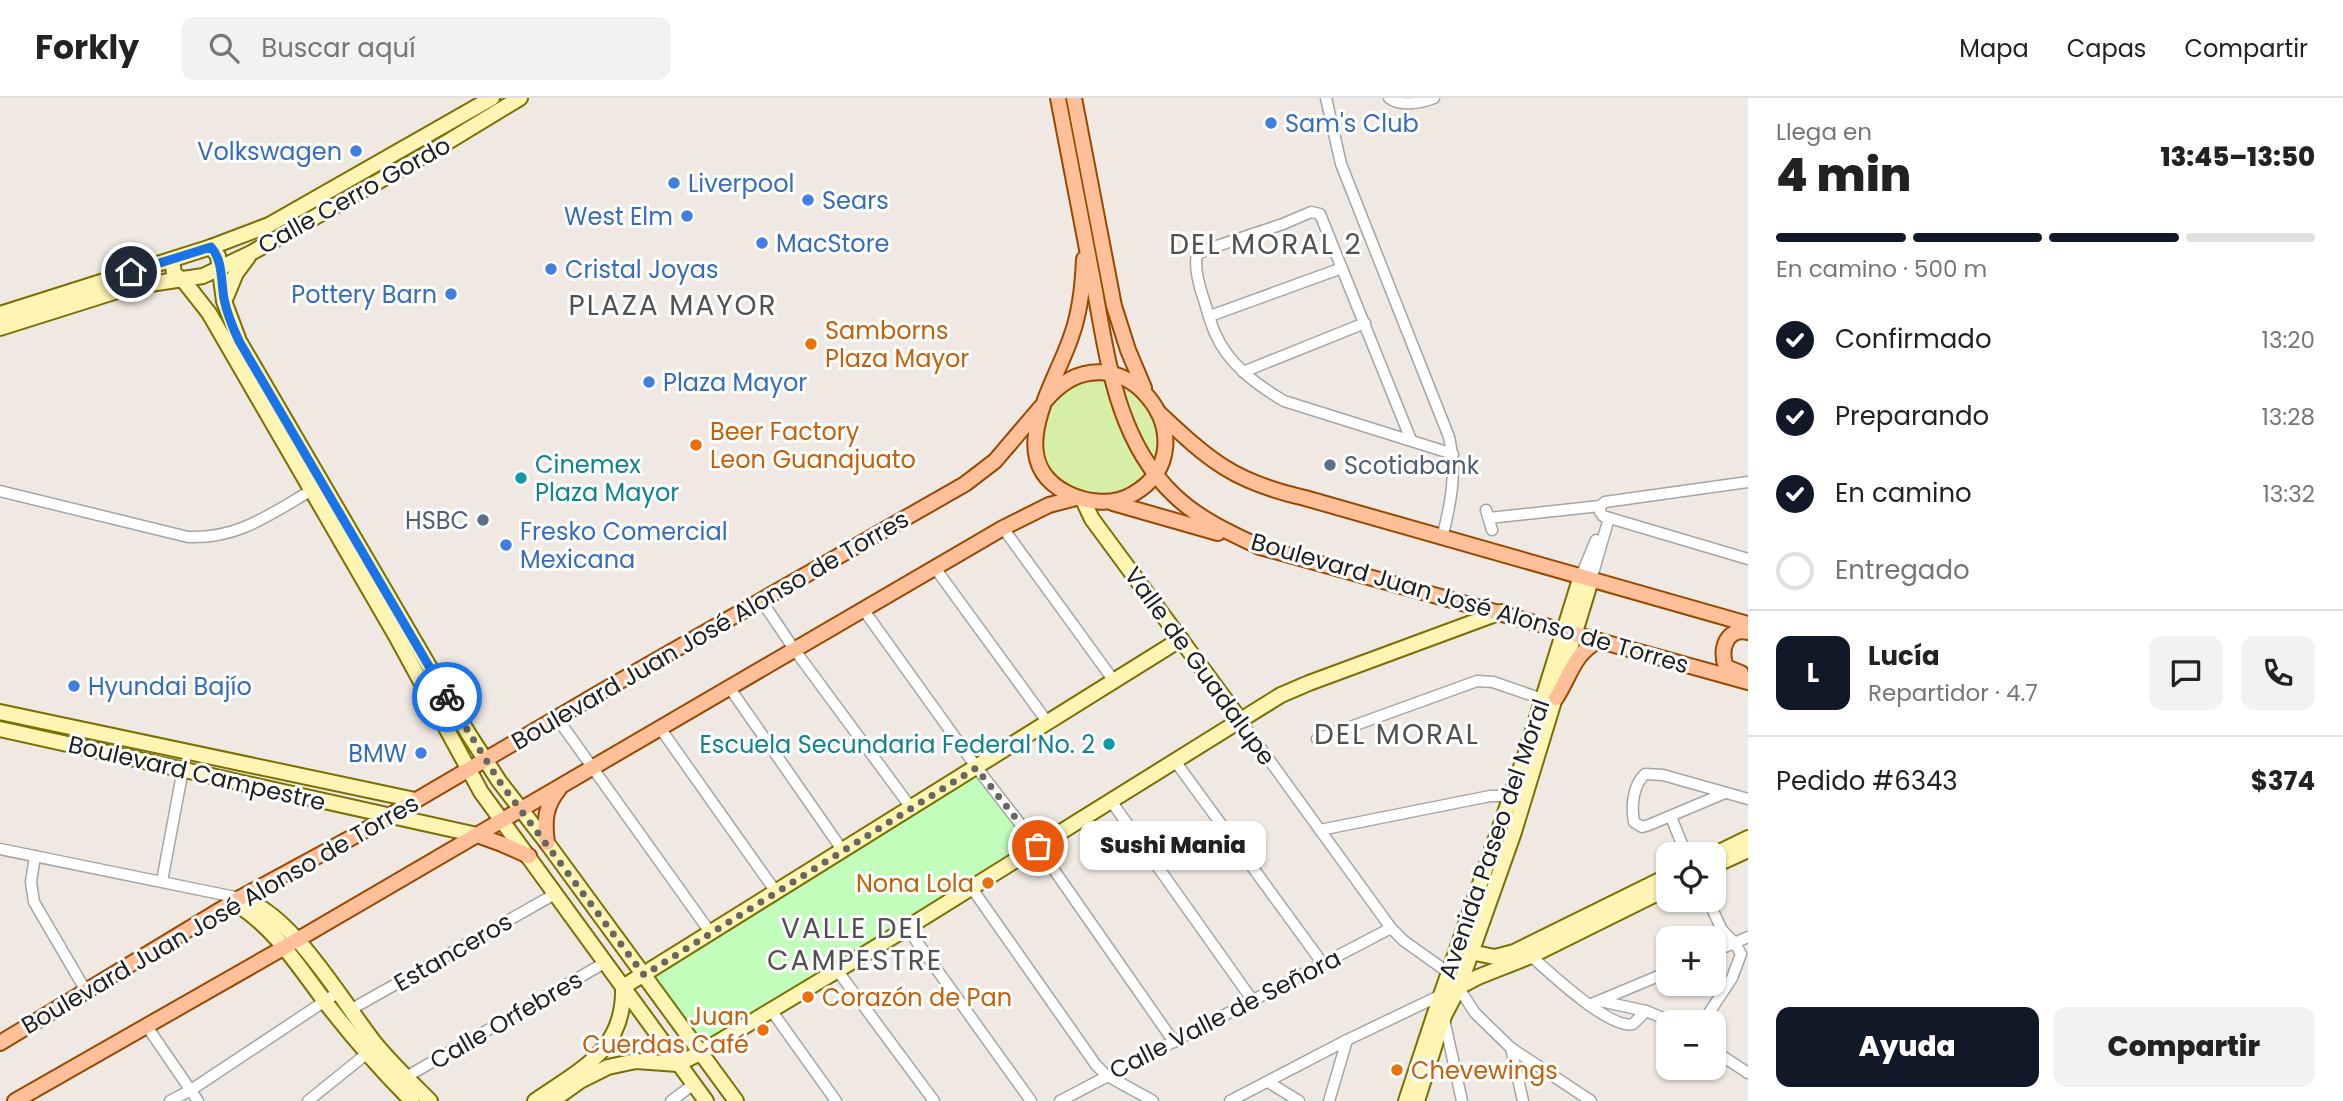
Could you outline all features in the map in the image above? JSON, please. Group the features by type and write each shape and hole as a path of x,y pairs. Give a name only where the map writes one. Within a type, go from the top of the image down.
{"main road":[{"path":"1058,98 1085,237 1083,275 1072,335 1043,404 1035,439 1038,461 1043,471 1057,487 1080,499"},
{"path":"1074,98 1114,306 1135,368 1164,428 1162,463 1156,474 1130,497 1108,501"},
{"name":"Boulevard Juan José Alonso de Torres","path":"1085,237 1117,399 1130,431 1156,474 1174,495 1196,513 1260,547 1748,682"},
{"path":"1043,404 1055,390 1080,376 1111,373 1134,382 1148,395"},
{"name":"Boulevard Juan José Alonso de Torres","path":"0,1043 234,898 360,833 982,472 1008,447 1043,404"},
{"path":"1158,412 1205,455 1245,480 1272,491 1585,581 1748,624"},
{"path":"15,1101 286,939 477,835 1003,528 1049,505 1080,499 1108,501 1260,547"},
{"path":"1748,632 1731,634 1726,639 1724,648 1726,667 1748,675"},
{"path":"1551,700 1577,658 1589,645 1599,641"},
{"path":"552,849 545,820 547,808 550,799 564,783"},
{"path":"477,835 502,844 532,862"}],"street":[{"name":"Calle Cerro Gordo","path":"0,314 211,247 286,217 492,98"},
{"name":"Calle Cerro Gordo","path":"0,328 130,287 203,276 246,256 436,149 520,98"},
{"path":"1326,98 1340,164 1449,437 1453,454 1453,492 1442,538"},
{"path":"1389,98 1403,103 1434,98"},
{"path":"1411,440 1324,218 1318,212 1311,212 1197,255 1196,265 1215,334 1243,372 1264,389 1284,401 1453,454"},
{"path":"234,238 226,251 231,258 246,256"},
{"path":"211,247 218,256 224,302 239,341 372,583 481,792 706,1101"},
{"path":"224,302 246,256"},
{"path":"172,260 173,271 209,313 312,490 485,759 736,1101"},
{"path":"1210,316 1342,268"},
{"path":"1243,372 1365,323"},
{"path":"1585,581 1605,502 1748,482"},
{"path":"0,491 188,537 204,537 233,533 312,490"},
{"name":"Valle de Guadalupe","path":"1080,499 1391,928 1449,973 1475,1013 1511,1048 1591,1101"},
{"path":"1492,530 1488,514 1604,513 1748,559"},
{"path":"1003,528 1114,681"},
{"path":"935,568 1048,723"},
{"name":"Avenida Paseo del Moral","path":"1406,1101 1441,995 1551,700 1585,581"},
{"path":"761,600 912,809"},
{"path":"863,609 976,768 1038,846 1174,1042"},
{"path":"552,1101 580,1081 608,1067 636,1061 678,1063 699,1053 1281,695 1501,612"},
{"path":"623,987 1181,639"},
{"path":"1317,739 1477,681 1493,682 1551,700"},
{"path":"729,687 843,851"},
{"name":"Boulevard Campestre","path":"0,712 415,800"},
{"path":"18,733 22,717"},
{"path":"557,718 710,932"},
{"path":"660,728 776,891"},
{"name":"Boulevard Campestre","path":"0,729 477,835"},
{"path":"1175,761 1324,964"},
{"path":"162,881 183,769"},
{"path":"1725,793 1642,827 1633,822 1635,791 1642,775 1650,773 1748,799"},
{"path":"1320,830 1490,796 1514,801"},
{"path":"1111,801 1253,1001"},
{"name":"Avenida Paseo del Moral","path":"1417,1101 1444,1016 1459,987 1500,870 1500,856 1514,801"},
{"path":"1671,817 1681,842"},
{"path":"1726,849 1748,838"},
{"path":"0,849 162,881 259,906 412,1101"},
{"path":"532,862 552,849"},
{"path":"1726,860 1748,850"},
{"path":"35,856 31,882 34,902 86,991"},
{"path":"1230,1101 1346,1040 1478,977 1531,956 1656,883"},
{"path":"971,887 1091,1058 1106,1075 1153,1101"},
{"path":"1470,952 1489,957 1504,956 1656,893"},
{"name":"Estanceros","path":"350,1010 555,894"},
{"path":"1711,1010 1739,965 1741,954 1735,943 1722,930 1713,912"},
{"path":"906,928 1031,1101"},
{"name":"Calle Valle de Señora","path":"1060,1101 1391,928"},
{"path":"1726,947 1748,937"},
{"path":"1531,956 1625,1025 1633,1024 1646,1011"},
{"name":"Calle Orfebres","path":"405,1077 606,962"},
{"path":"837,970 934,1101"},
{"path":"1594,1003 1656,977"},
{"path":"535,1101 603,1052 620,1020 623,987"},
{"path":"331,997 350,1010 371,1050 430,1101"},
{"path":"170,1101 191,1090 331,997"},
{"path":"1594,1003 1656,1015"},
{"path":"771,1010 836,1101"},
{"path":"1444,1016 1462,1101"},
{"path":"146,1025 198,1101"},
{"path":"1329,1101 1346,1040"},
{"path":"1511,1048 1523,1101"},
{"path":"308,1101 371,1050"},
{"path":"1726,1059 1748,1073"},
{"path":"1268,1082 1299,1101"},
{"path":"671,1101 694,1084"},
{"path":"321,1092 330,1101"}],"green space":[{"path":"1096,379 1107,380 1123,428 1149,473 1127,492 1091,494 1071,488 1054,476 1043,458 1042,436 1051,406 1062,393"},
{"path":"1120,384 1142,398 1157,422 1160,442 1154,461 1132,422"},
{"path":"976,771 1026,844 703,1044 650,972"}],"way so far":[{"path":"447,697 499,781 644,975 976,768 1038,846"}],"place":[{"name":"Sam's Club","path":"1271,123"},
{"name":"Volkswagen","path":"356,151"},
{"name":"Liverpool","path":"674,183"},
{"name":"Sears","path":"808,200"},
{"name":"West Elm","path":"687,216"},
{"name":"MacStore","path":"762,243"},
{"name":"Cristal Joyas","path":"551,269"},
{"name":"Pottery Barn","path":"451,294"},
{"name":"Samborns Plaza Mayor","path":"811,344"},
{"name":"Plaza Mayor","path":"649,382"},
{"name":"Beer Factory Leon Guanajuato","path":"696,445"},
{"name":"Scotiabank","path":"1330,465"},
{"name":"Cinemex Plaza Mayor","path":"521,478"},
{"name":"HSBC","path":"483,520"},
{"name":"Fresko Comercial Mexicana","path":"506,545"},
{"name":"Hyundai Bajío","path":"74,686"},
{"name":"Escuela Secundaria Federal No. 2","path":"1109,744"},
{"name":"BMW","path":"421,753"},
{"name":"Sushi Mania","path":"1038,846"},
{"name":"Nona Lola","path":"988,883"},
{"name":"Corazón de Pan","path":"808,997"},
{"name":"Juan Cuerdas Café","path":"763,1030"},
{"name":"Chevewings","path":"1397,1070"}],"district":[{"name":"DEL MORAL 2","path":"1266,244"},
{"name":"PLAZA MAYOR","path":"673,305"},
{"name":"DEL MORAL","path":"1397,734"},
{"name":"VALLE DEL CAMPESTRE","path":"855,944"}],"route":[{"path":"131,272 211,247 214,250 219,260 224,302 239,341 447,697"}]}
